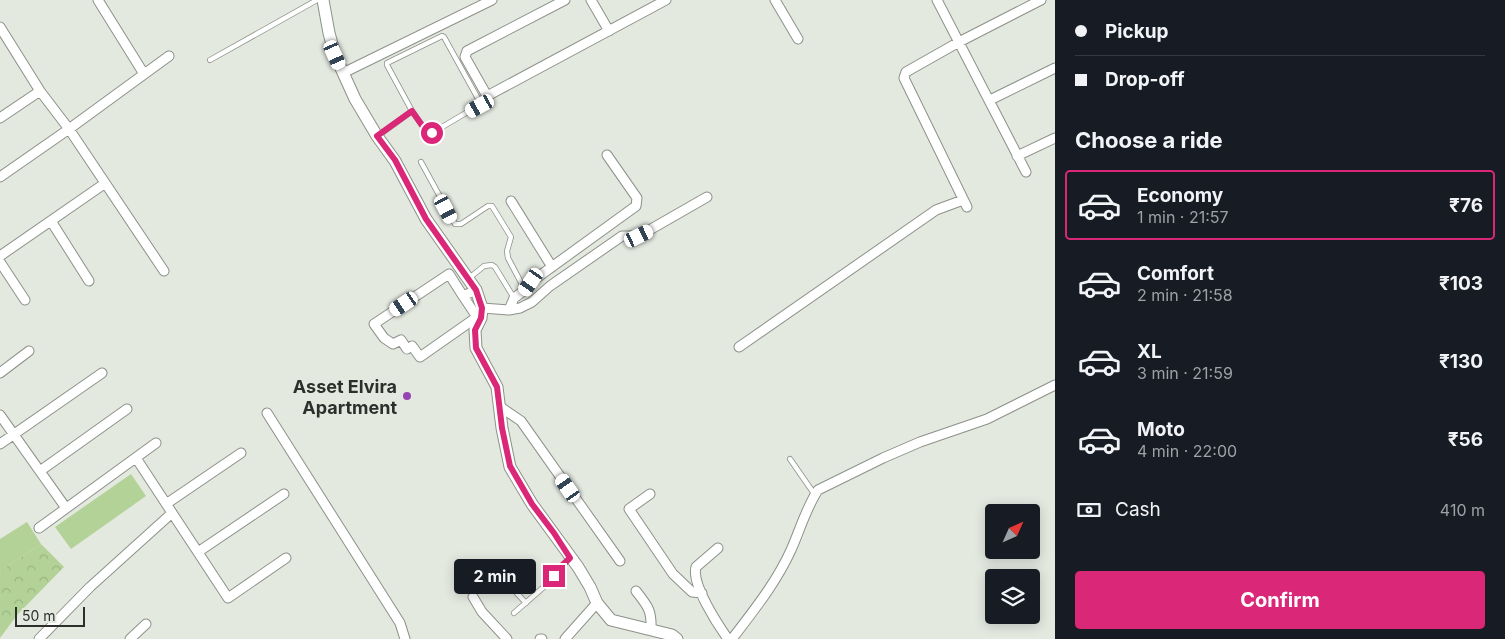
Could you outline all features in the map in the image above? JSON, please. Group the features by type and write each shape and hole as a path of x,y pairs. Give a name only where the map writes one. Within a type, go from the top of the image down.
{"street":[{"path":"98,0 144,74"},
{"path":"323,0 331,40 355,99 377,136 395,160 426,219 476,290 482,308 481,318 475,330 476,348 497,387 502,428 510,466 532,504 590,587 597,603 611,620 677,639"},
{"path":"343,73 492,0"},
{"path":"565,0 466,51 465,57 486,94 489,95 666,0"},
{"path":"592,0 609,31"},
{"path":"775,0 798,39"},
{"path":"937,0 1026,172"},
{"path":"740,347 936,210 965,203 904,78 906,72 959,42 1041,0"},
{"path":"0,27 40,91 69,129 164,272"},
{"path":"0,177 169,56"},
{"path":"990,100 1055,68"},
{"path":"0,118 40,91"},
{"path":"1017,156 1055,138"},
{"path":"509,310 514,298 525,290 531,282 636,206 636,198 606,155"},
{"path":"0,256 104,184"},
{"path":"482,308 509,310 520,308 532,302 550,286 622,236 639,236 707,197"},
{"path":"511,201 552,267"},
{"path":"51,221 89,281"},
{"path":"0,262 25,300"},
{"path":"449,274 463,296 477,317 420,357 412,346 407,348 401,340 393,344 384,338 374,324 449,274"},
{"path":"463,296 476,290"},
{"path":"0,373 29,350"},
{"path":"0,444 102,373"},
{"path":"732,639 773,585 791,550 815,495 823,486 838,482 883,458 920,442 987,419 1055,385"},
{"path":"499,406 521,421 620,561"},
{"path":"40,471 127,410"},
{"path":"267,413 400,623 405,639"},
{"path":"0,415 66,508"},
{"path":"39,528 156,444"},
{"path":"166,504 241,453"},
{"path":"136,458 228,598 286,558"},
{"path":"198,552 284,494"},
{"path":"650,494 629,509 673,574 692,592 702,593"},
{"path":"39,639 90,587 172,513"},
{"path":"718,548 696,567 696,579 715,621 728,639"},
{"path":"636,592 650,610 652,616 651,630"},
{"path":"473,597 482,612 507,639"},
{"path":"565,639 597,603"},
{"path":"130,639 146,624"}],"lane":[{"path":"210,60 318,0"},
{"path":"442,36 481,104 432,133 426,131 412,111 387,65 442,36"},
{"path":"377,136 412,111"},
{"path":"421,162 454,224 461,224 488,206 492,206 511,237 507,252 508,258 525,290"},
{"path":"468,279 484,266 492,265 514,298"},
{"path":"790,458 815,495"},
{"path":"514,613 554,578 553,574 570,558"},
{"path":"496,571 526,603"}],"green space":[{"path":"131,474 146,496 71,549 55,527"},
{"path":"27,522 41,544 0,571 0,539"},
{"path":"41,544 64,567 18,614 0,638 0,571"}],"place":[{"name":"Asset Elvira Apartment","path":"407,396"}],"route":[{"path":"432,133 426,131 412,111 377,136 395,160 426,219 481,300 481,318 475,330 476,348 497,387 502,428 510,466 532,504 570,558 553,574 554,576"}]}
